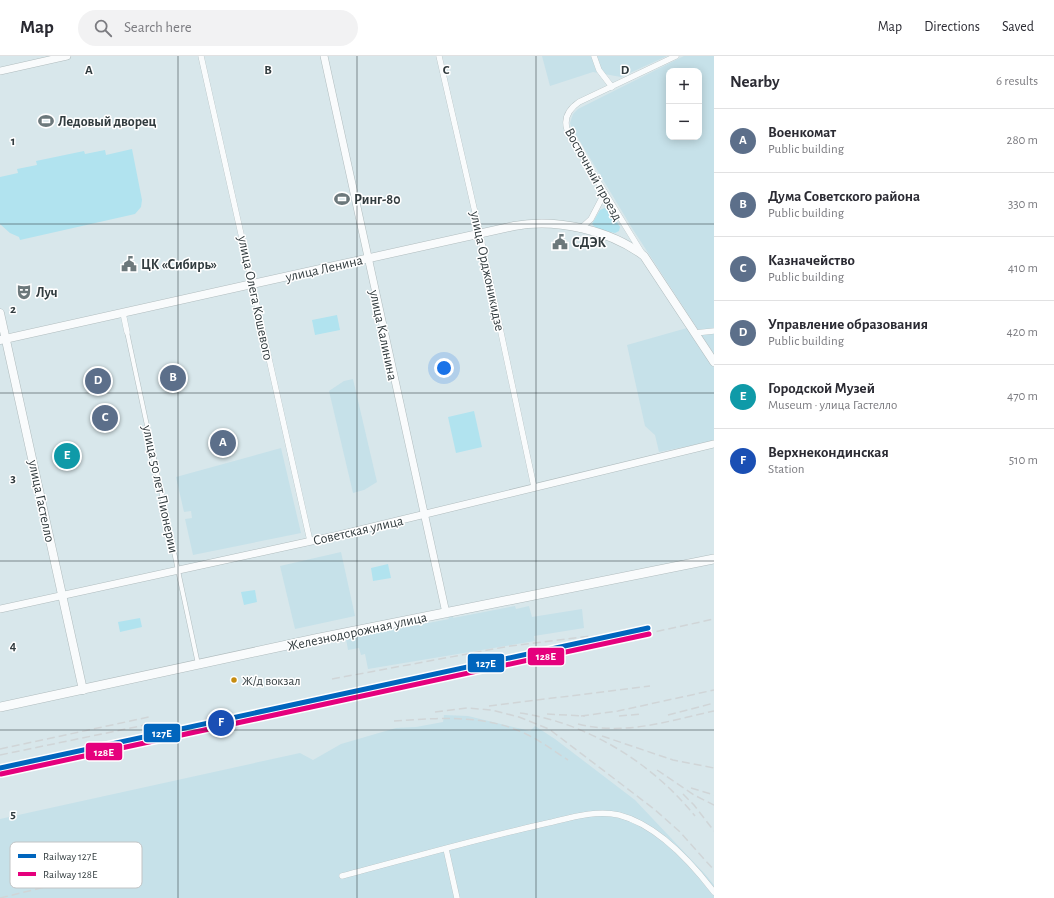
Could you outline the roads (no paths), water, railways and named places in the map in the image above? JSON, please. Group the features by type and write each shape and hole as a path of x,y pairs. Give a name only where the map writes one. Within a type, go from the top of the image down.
{"main road":[{"name":"улица Ленина","path":"3,339 531,223 551,224 580,229 623,243 644,256"},
{"path":"644,256 714,362"},
{"name":"улица Гастелло","path":"0,313 3,339 83,690"},
{"name":"Железнодорожная улица","path":"0,707 446,613 714,559"}],"street":[{"path":"0,71 67,56"},
{"name":"улица Олега Кошевого","path":"201,56 310,541"},
{"name":"улица Калинина","path":"324,56 446,613"},
{"name":"улица Орджоникидзе","path":"439,56 480,234 534,487"},
{"path":"594,56 599,70 612,87"},
{"name":"Восточный проезд","path":"644,256 604,194 570,136 566,121 568,111 573,107 676,56"},
{"path":"580,229 591,219 604,194"},
{"name":"улица 50 лет Пионерии","path":"123,313 199,665"},
{"path":"695,333 714,331"},
{"name":"Советская улица","path":"0,609 310,541 714,444"},
{"path":"342,876 584,815 614,814 644,827 672,847 694,868 714,892"},
{"path":"446,849 457,898"}],"railway":[{"path":"0,775 714,619"},
{"path":"332,679 510,646 590,636"},
{"path":"489,706 650,686"},
{"path":"581,716 618,711 714,690"},
{"path":"668,715 714,703"},
{"path":"435,712 467,708 492,710 519,717 549,729 654,809 679,831 714,870"},
{"path":"578,724 596,727 630,728 663,723 714,711"},
{"path":"520,713 545,718 570,726 617,748 659,779 695,816"},
{"path":"547,714 585,716"},
{"path":"619,716 642,714"},
{"path":"0,749 149,717"},
{"path":"394,721 461,719 494,723 526,734 568,760"},
{"path":"0,755 150,724"},
{"path":"602,736 673,760 714,768"},
{"path":"657,770 694,795 714,805"},
{"path":"691,788 714,795"},
{"path":"683,794 694,805 714,831"},
{"path":"0,898 41,888"}],"rail line":[{"name":"127Е","path":"0,768 648,628"},
{"name":"128Е","path":"1,774 649,634"}],"place":[{"name":"Ледовый дворец","path":"46,121"},
{"name":"Ринг-80","path":"342,199"},
{"name":"СДЭК","path":"560,242"},
{"name":"ЦК «Сибирь»","path":"129,264"},
{"name":"Луч","path":"24,292"},
{"name":"Дума Советского района","path":"173,378"},
{"name":"Управление образования","path":"98,381"},
{"name":"Казначейство","path":"105,418"},
{"name":"Военкомат","path":"223,443"},
{"name":"Городской Музей","path":"67,456"},
{"name":"Ж/д вокзал","path":"234,680"},
{"name":"Верхнекондинская","path":"221,723"}]}
